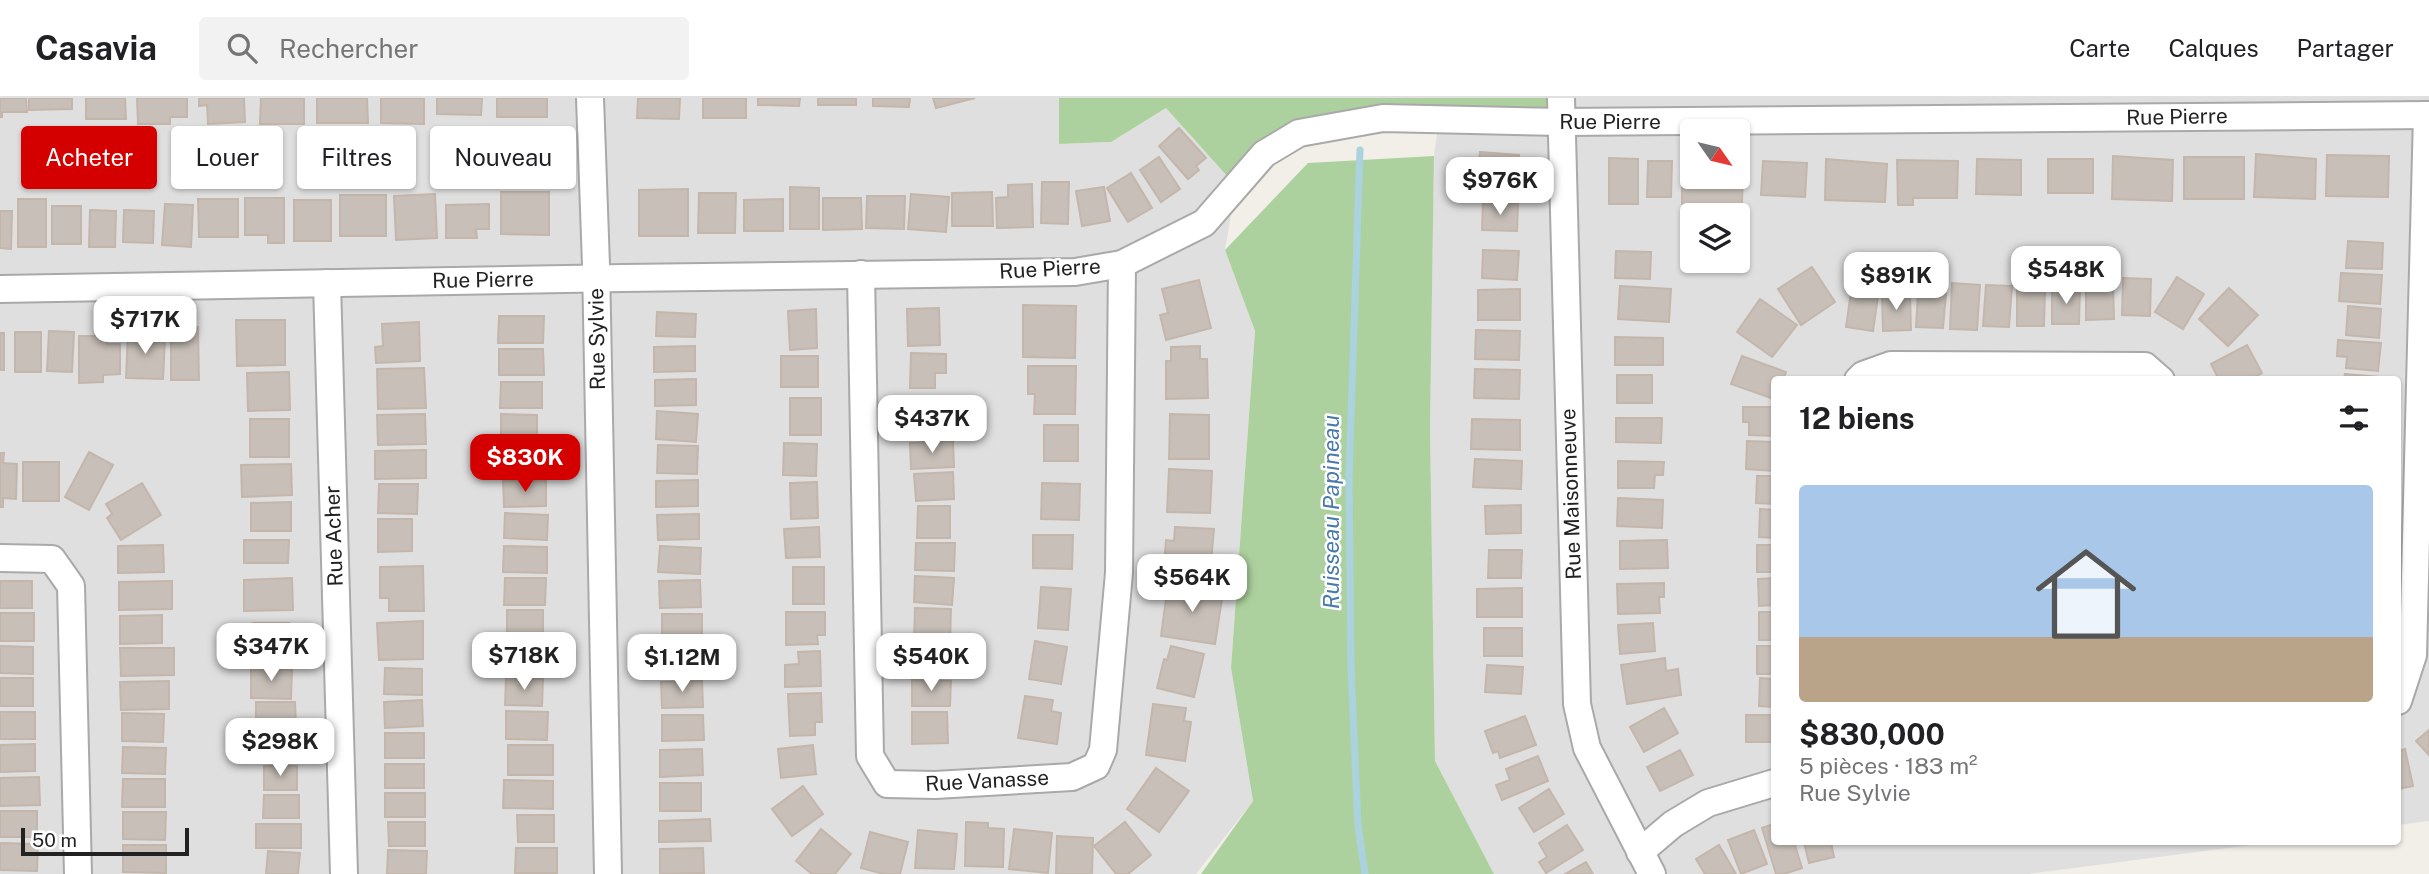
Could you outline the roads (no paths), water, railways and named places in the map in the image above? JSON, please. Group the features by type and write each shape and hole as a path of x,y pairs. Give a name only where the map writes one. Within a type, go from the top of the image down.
{"street":[{"name":"Rue Sylvie","path":"590,98 608,874"},
{"name":"Rue Pierre","path":"0,289 1075,272 1122,264 1204,223 1264,154 1299,133 1383,118 1561,110 2428,115"},
{"name":"Rue Maisonneuve","path":"1561,110 1577,704 1587,748 1646,863"},
{"path":"2401,692 2413,655 2428,115"},
{"name":"Rue Vanasse","path":"861,274 870,755 887,784 935,785 1072,777 1096,766 1103,750 1119,573 1122,264"},
{"name":"Rue Acher","path":"327,283 344,874"},
{"path":"1862,376 1891,365 2096,372 2145,366 2156,376"},
{"path":"0,558 52,559 71,586 78,874"},
{"path":"1646,863 1673,824 1708,803 1771,784"}],"waterway":[{"name":"Ruisseau Papineau","path":"1360,150 1349,476 1351,668 1358,826 1365,874"}]}
